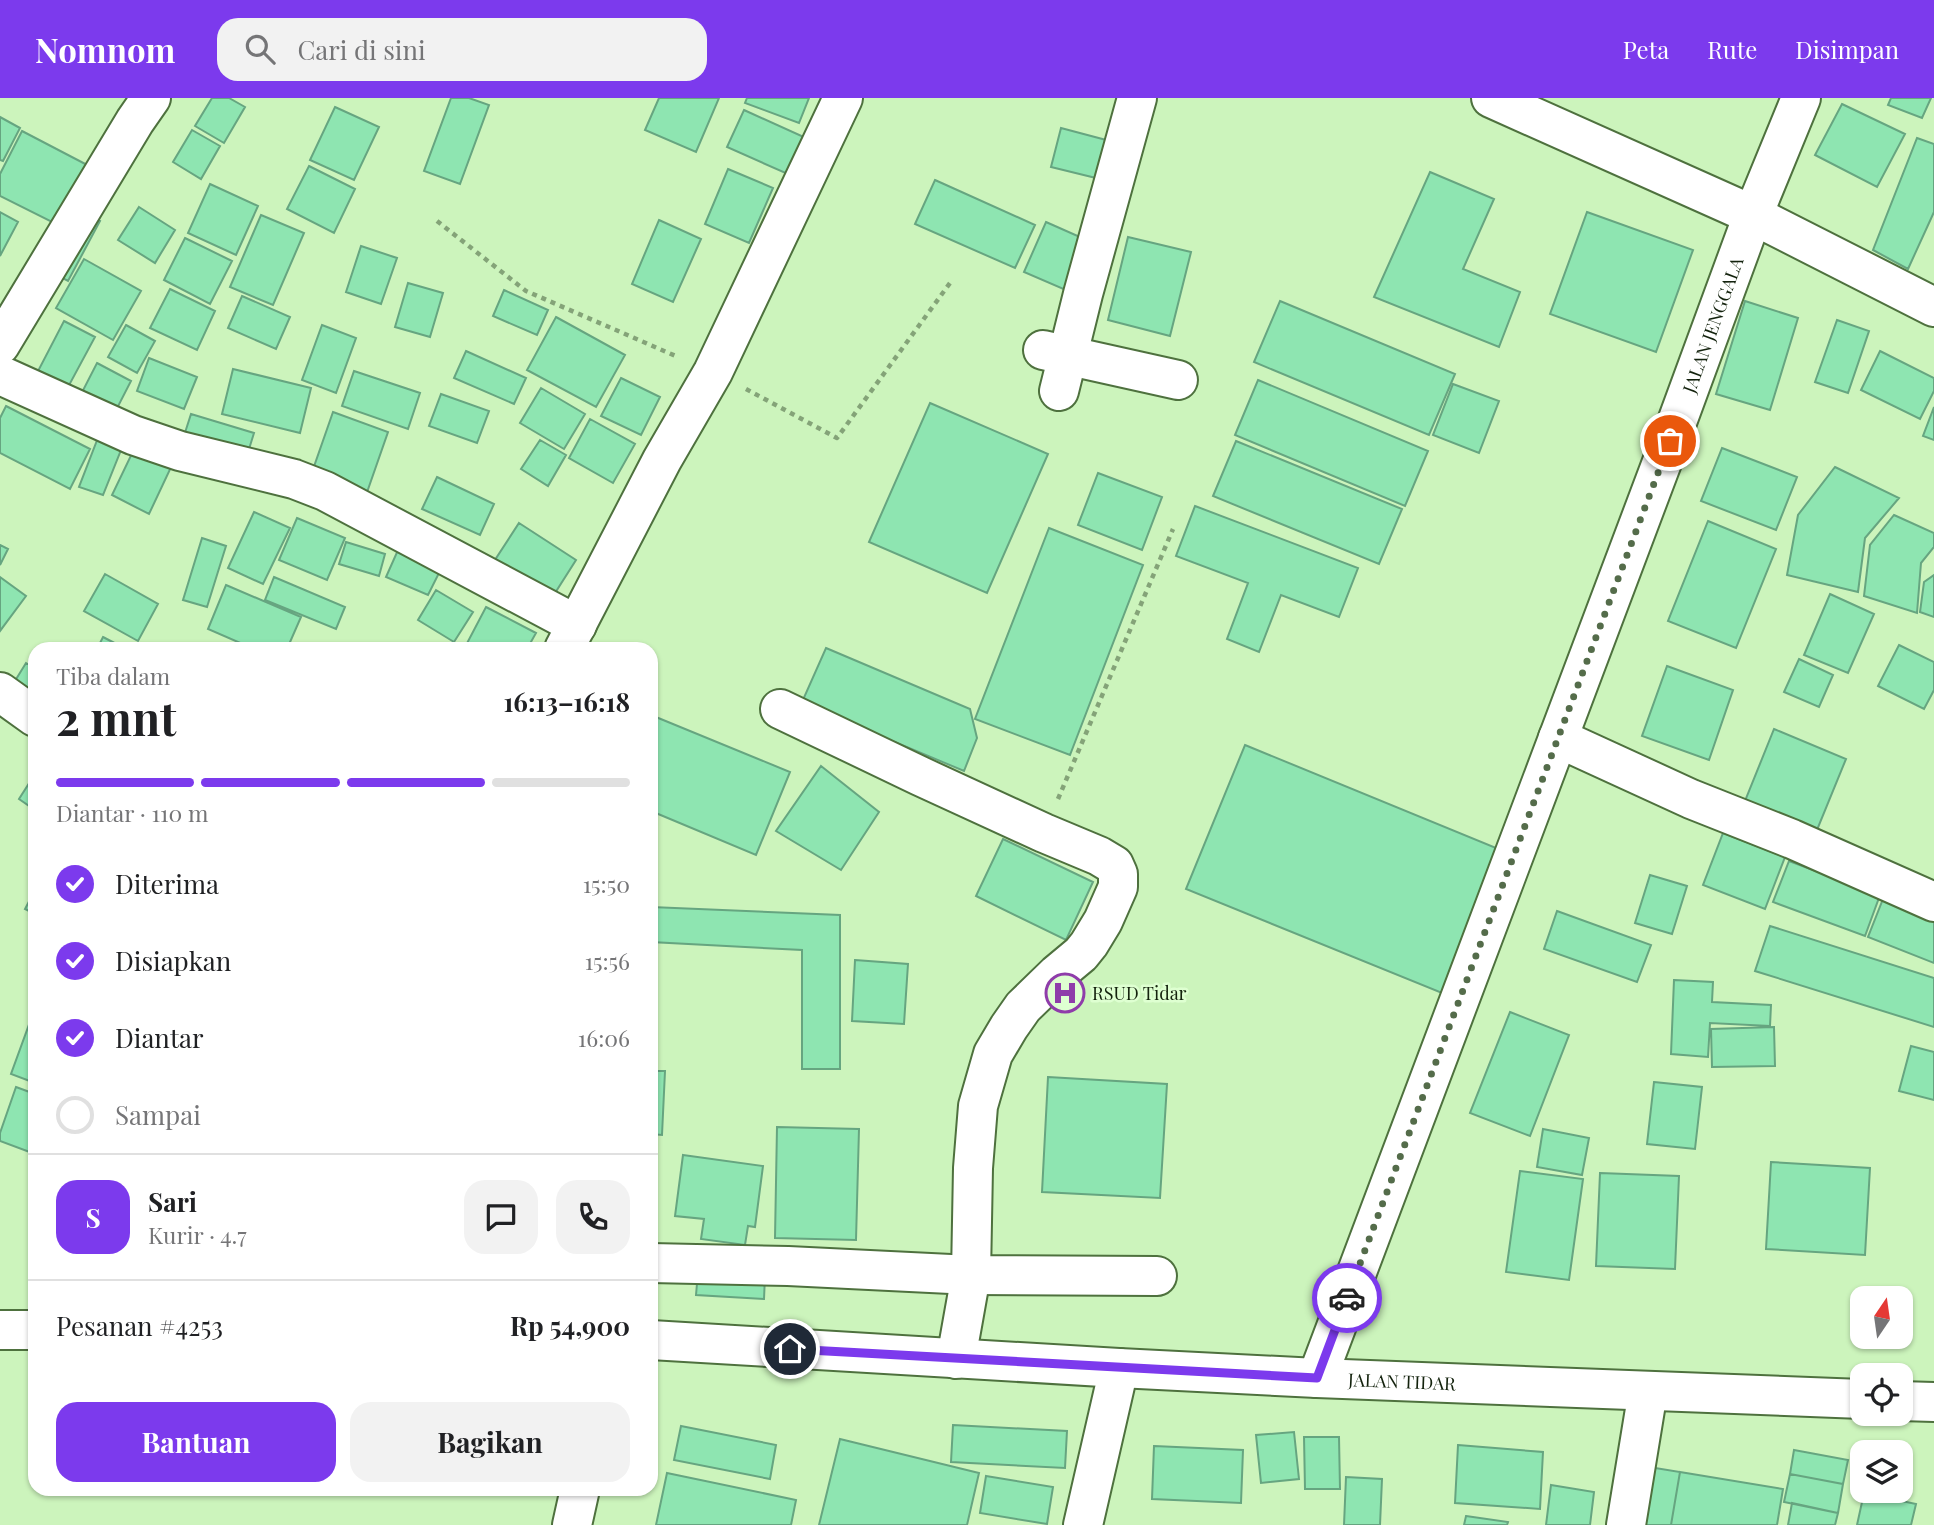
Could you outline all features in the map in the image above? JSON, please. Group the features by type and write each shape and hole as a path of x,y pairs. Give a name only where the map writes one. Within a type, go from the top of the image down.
{"street":[{"path":"0,345 151,98"},
{"path":"0,375 133,435 180,451 293,479 325,491 571,637 662,460 713,372 844,98"},
{"path":"1137,98 1056,366 1178,380"},
{"path":"1491,98 1753,215 1934,307"},
{"name":"JALAN JENGGALA","path":"1317,1378 1753,215 1801,98"},
{"path":"0,692 28,712"},
{"path":"780,709 920,776 1099,856 1114,865 1118,874 1118,887 1089,944 1023,1007 993,1054 978,1106 973,1168 971,1275 956,1359"},
{"path":"1558,738 1691,799 1792,839 1934,902"},
{"path":"658,1263 971,1275 1157,1276"},
{"path":"0,1330 28,1330"},
{"name":"JALAN TIDAR","path":"658,1340 1317,1378 1850,1399"},
{"path":"1083,1525 1119,1368"},
{"path":"1626,1525 1648,1391"},
{"path":"1913,1401 1934,1402"},
{"path":"572,1525 578,1496"}],"path":[{"path":"437,222 526,291 713,372 837,438 950,283"},
{"path":"1044,833 1173,529"}],"building":[{"path":"212,98 229,98 245,107 224,143 195,126"},
{"path":"451,98 469,98 489,105 460,184 424,171"},
{"path":"659,98 719,98 696,152 645,130"},
{"path":"747,98 809,98 799,123 745,103"},
{"path":"1891,98 1931,98 1922,118 1888,105"},
{"path":"1842,104 1905,134 1877,187 1815,155"},
{"path":"335,107 379,127 354,180 310,160"},
{"path":"744,110 806,138 790,175 727,147"},
{"path":"0,117 20,128 3,161 0,160"},
{"path":"1061,128 1110,141 1100,179 1051,167"},
{"path":"192,130 220,146 201,179 173,162"},
{"path":"22,131 93,168 62,227 0,196 0,174"},
{"path":"1917,138 1934,144 1934,212 1908,269 1873,250"},
{"path":"309,166 355,189 334,233 287,209"},
{"path":"728,169 773,188 749,243 705,224"},
{"path":"1430,172 1494,199 1463,269 1520,292 1499,347 1374,297"},
{"path":"935,180 1035,225 1015,268 915,224"},
{"path":"210,184 258,206 236,255 188,233"},
{"path":"139,207 175,230 155,263 118,240"},
{"path":"0,212 18,222 0,256"},
{"path":"83,212 100,221 68,281 51,272"},
{"path":"1587,212 1693,250 1656,352 1550,314"},
{"path":"261,215 304,233 273,305 230,287"},
{"path":"659,220 701,239 673,302 632,284"},
{"path":"1046,222 1089,241 1068,291 1024,272"},
{"path":"1128,237 1191,252 1170,336 1108,320"},
{"path":"185,238 232,261 210,304 164,280"},
{"path":"361,246 397,258 381,304 346,292"},
{"path":"84,259 141,291 113,340 56,308"},
{"path":"408,283 443,293 430,337 395,327"},
{"path":"170,289 215,311 197,350 150,328"},
{"path":"504,290 548,310 537,335 493,316"},
{"path":"242,296 290,317 276,349 228,328"},
{"path":"1280,301 1455,374 1429,435 1254,362"},
{"path":"1745,301 1798,318 1770,410 1716,394"},
{"path":"556,317 625,355 596,407 527,370"},
{"path":"1837,320 1869,331 1848,393 1815,382"},
{"path":"64,321 95,337 67,389 37,373"},
{"path":"126,325 155,341 137,373 108,357"},
{"path":"322,325 356,338 336,393 302,380"},
{"path":"466,351 526,378 514,404 454,378"},
{"path":"1880,351 1934,378 1934,391 1920,419 1861,390"},
{"path":"149,358 197,377 184,409 137,391"},
{"path":"97,363 131,381 111,420 77,402"},
{"path":"233,369 311,388 300,433 222,414"},
{"path":"354,371 420,393 408,429 342,406"},
{"path":"621,378 660,397 641,435 601,416"},
{"path":"1258,380 1428,451 1405,506 1235,435"},
{"path":"1453,384 1499,401 1479,453 1433,435"},
{"path":"541,388 585,414 564,449 520,423"},
{"path":"441,394 489,411 477,443 429,426"},
{"path":"930,403 1048,454 987,593 869,542"},
{"path":"6,406 90,449 70,489 0,453 0,418"},
{"path":"1934,407 1934,440 1923,436"},
{"path":"333,412 388,432 365,498 310,478"},
{"path":"191,414 254,433 245,462 182,442"},
{"path":"590,419 635,444 613,483 569,458"},
{"path":"101,430 125,440 103,495 79,487"},
{"path":"540,440 566,455 548,486 521,469"},
{"path":"1236,441 1402,509 1379,564 1213,496"},
{"path":"136,445 173,463 149,514 112,495"},
{"path":"1722,448 1797,477 1776,530 1701,501"},
{"path":"1835,467 1899,498 1865,538 1858,592 1787,575 1798,515"},
{"path":"1098,473 1162,497 1142,550 1078,525"},
{"path":"437,477 494,504 480,535 422,509"},
{"path":"1195,506 1358,568 1339,617 1281,595 1259,652 1227,639 1248,583 1176,556"},
{"path":"254,512 290,528 263,584 228,568"},
{"path":"1894,515 1934,533 1934,547 1921,563 1917,613 1864,596 1870,545"},
{"path":"297,518 345,538 327,580 279,560"},
{"path":"1708,521 1776,549 1736,648 1668,621"},
{"path":"519,523 576,560 548,604 491,566"},
{"path":"1049,528 1143,565 1070,755 975,719"},
{"path":"202,538 226,546 207,607 183,600"},
{"path":"346,542 385,554 379,576 339,564"},
{"path":"0,545 8,549 0,565"},
{"path":"398,550 441,569 428,595 386,577"},
{"path":"105,574 158,604 138,641 84,611"},
{"path":"1934,575 1934,617 1920,612 1924,582"},
{"path":"0,577 26,596 0,631"},
{"path":"274,577 345,607 336,629 265,600"},
{"path":"226,585 301,617 290,642 238,642 208,629"},
{"path":"436,590 473,612 454,642 418,620"},
{"path":"1830,594 1874,614 1848,673 1804,655"},
{"path":"486,607 536,633 531,642 468,642"},
{"path":"1899,645 1934,662 1934,690 1924,709 1878,686"},
{"path":"826,648 970,709 977,738 964,771 895,742 889,756 802,702"},
{"path":"1799,659 1833,675 1819,707 1784,692"},
{"path":"26,663 28,664 28,701 10,689"},
{"path":"1667,666 1733,690 1709,760 1642,736"},
{"path":"658,718 790,772 756,855 658,814"},
{"path":"1774,729 1846,759 1817,830 1745,801"},
{"path":"1245,745 1501,850 1442,993 1186,889"},
{"path":"821,766 879,812 841,870 776,831"},
{"path":"28,785 28,805 19,799"},
{"path":"1723,833 1785,857 1765,909 1703,885"},
{"path":"1003,839 1093,882 1066,940 976,896"},
{"path":"1789,861 1880,895 1865,936 1773,902"},
{"path":"1650,875 1687,886 1672,934 1635,923"},
{"path":"1883,899 1934,919 1934,963 1868,937"},
{"path":"658,907 840,915 840,1069 802,1069 802,950 658,942"},
{"path":"1557,911 1651,945 1637,982 1544,949"},
{"path":"1770,926 1934,978 1934,1027 1755,971"},
{"path":"855,960 908,964 904,1024 852,1021"},
{"path":"1674,980 1713,982 1712,1002 1771,1005 1770,1026 1710,1023 1708,1057 1671,1054"},
{"path":"1510,1012 1569,1035 1530,1136 1470,1113"},
{"path":"28,1027 28,1080 11,1074"},
{"path":"1774,1027 1775,1066 1712,1067 1711,1029"},
{"path":"1911,1046 1934,1052 1934,1100 1899,1091"},
{"path":"658,1071 665,1071 662,1135 658,1135"},
{"path":"1048,1077 1167,1084 1160,1198 1042,1192"},
{"path":"1654,1082 1702,1087 1695,1149 1647,1144"},
{"path":"16,1087 28,1091 28,1151 0,1141 0,1133"},
{"path":"777,1127 859,1129 856,1240 775,1238"},
{"path":"1543,1129 1589,1138 1582,1175 1537,1167"},
{"path":"683,1155 763,1166 755,1227 748,1226 745,1245 701,1239 704,1219 675,1216"},
{"path":"1771,1162 1870,1168 1865,1255 1766,1249"},
{"path":"1520,1171 1583,1179 1569,1280 1506,1272"},
{"path":"1600,1173 1679,1176 1675,1269 1596,1266"},
{"path":"698,1272 765,1276 764,1299 696,1295"},
{"path":"953,1425 1067,1431 1065,1468 951,1462"},
{"path":"681,1426 776,1445 770,1479 674,1460"},
{"path":"1294,1432 1299,1479 1261,1483 1256,1435"},
{"path":"1304,1437 1339,1437 1340,1489 1305,1489"},
{"path":"840,1439 979,1473 967,1525 819,1525"},
{"path":"1458,1445 1543,1452 1540,1509 1455,1503"},
{"path":"1154,1446 1243,1450 1241,1503 1152,1499"},
{"path":"1794,1450 1848,1460 1843,1484 1790,1474"},
{"path":"1643,1466 1680,1472 1671,1525 1633,1525"},
{"path":"1680,1472 1783,1489 1777,1525 1671,1525"},
{"path":"667,1473 796,1500 791,1525 656,1525"},
{"path":"1790,1474 1843,1484 1838,1513 1784,1502"},
{"path":"986,1476 1053,1487 1047,1524 980,1513"},
{"path":"1346,1477 1382,1479 1380,1525 1344,1525"},
{"path":"1551,1485 1594,1492 1590,1525 1546,1525"},
{"path":"1792,1503 1838,1513 1835,1525 1788,1525"},
{"path":"1862,1503 1916,1504 1911,1525 1857,1525"},
{"path":"1466,1516 1508,1522 1507,1525 1464,1525"}],"way so far":[{"path":"1347,1298 1670,441"}],"place":[{"name":"RSUD Tidar","path":"1065,993"}],"route":[{"path":"790,1349 1317,1378 1347,1298"}]}
